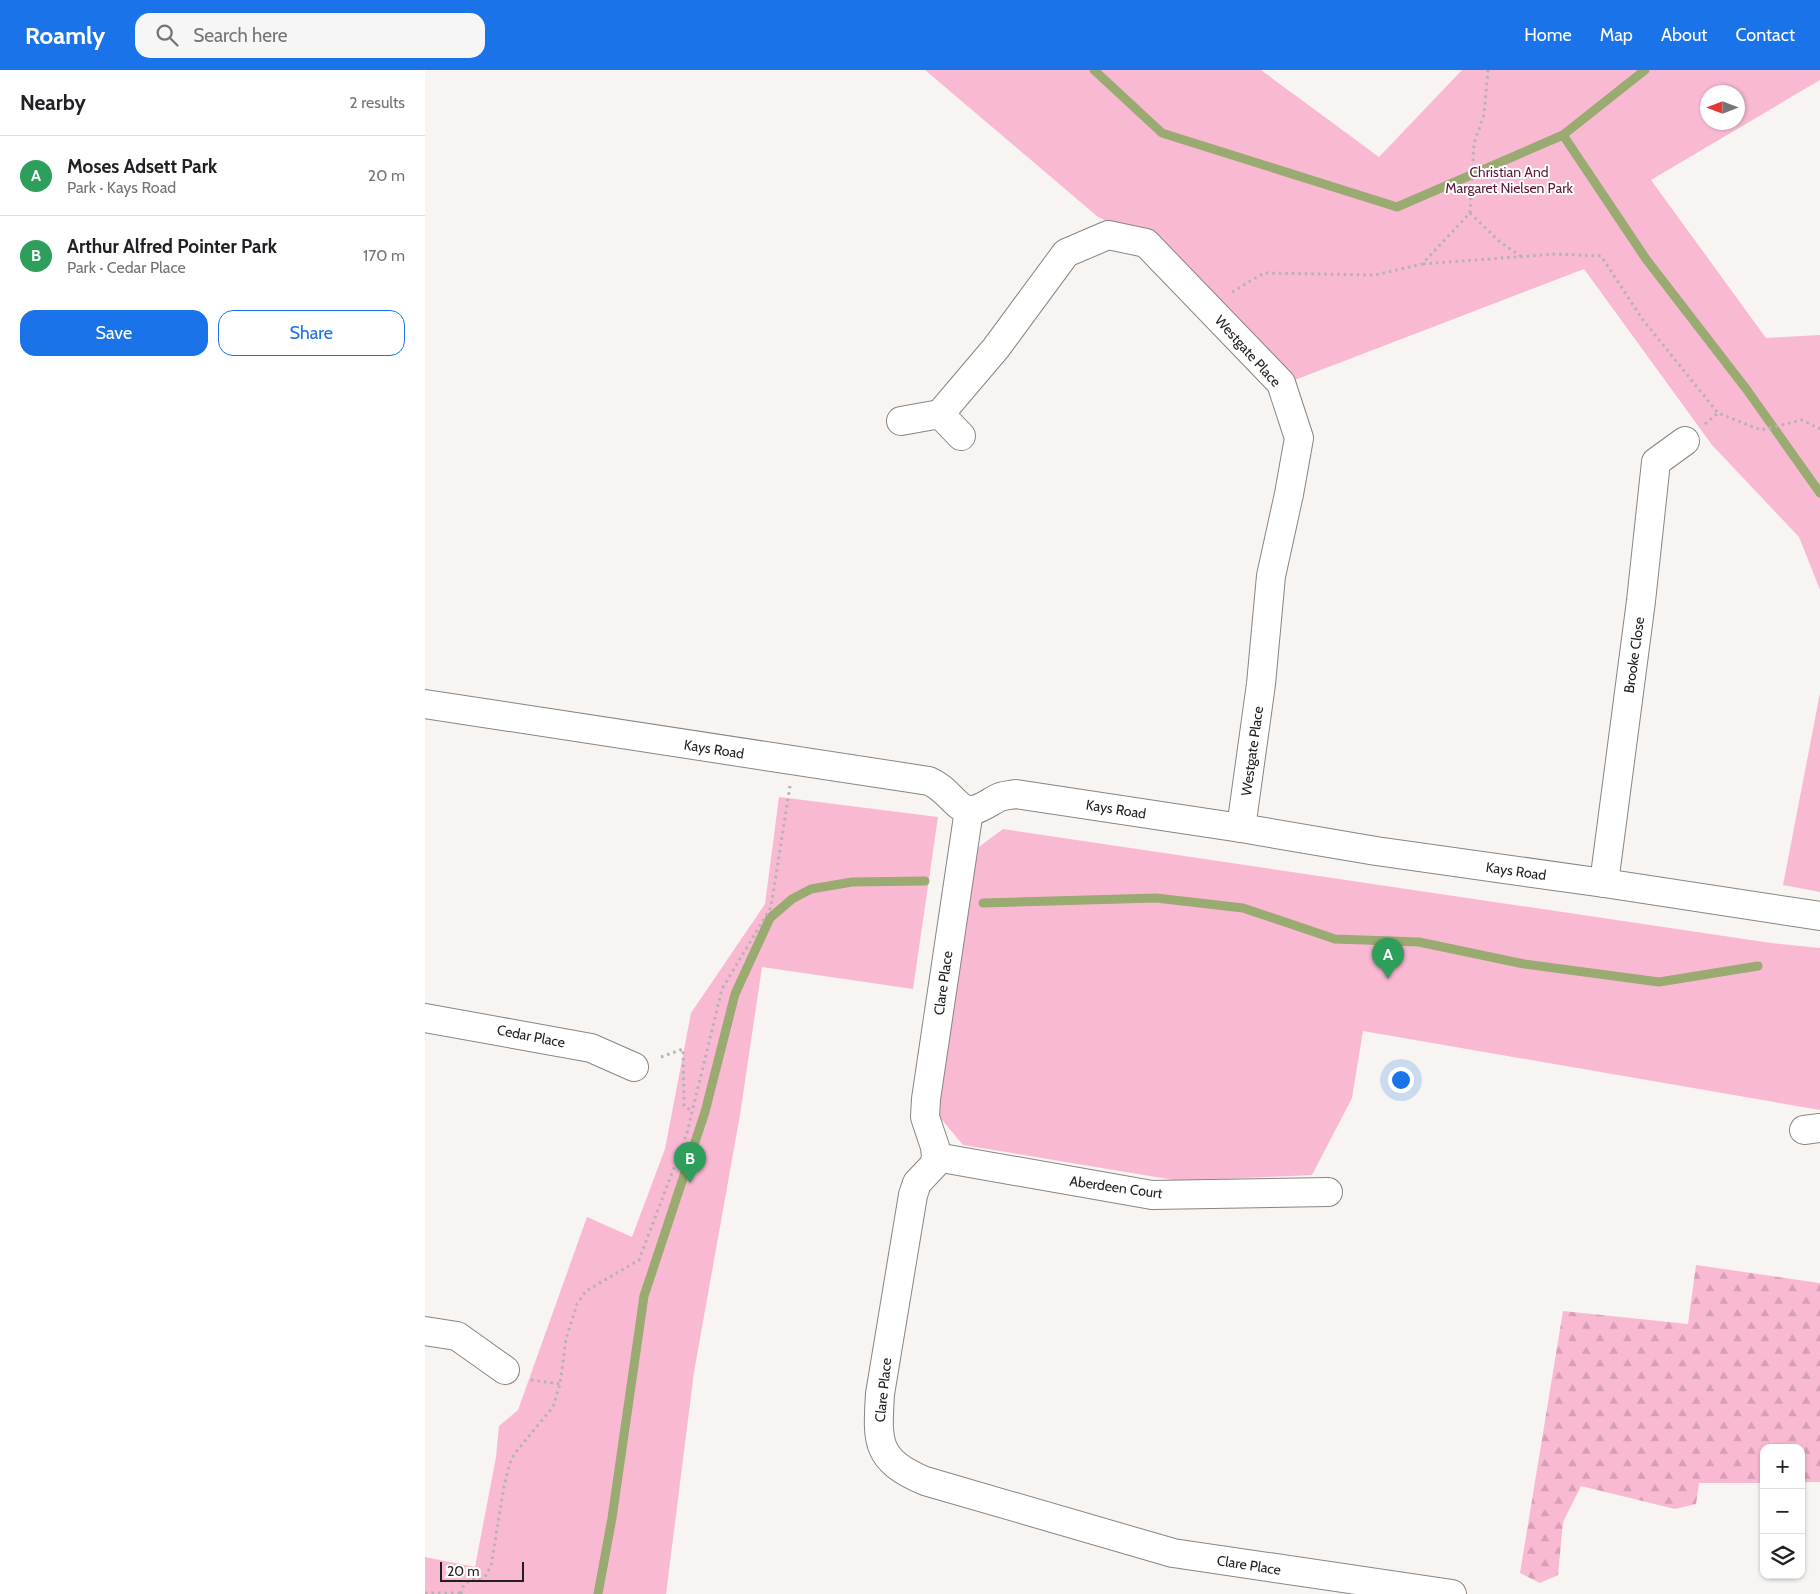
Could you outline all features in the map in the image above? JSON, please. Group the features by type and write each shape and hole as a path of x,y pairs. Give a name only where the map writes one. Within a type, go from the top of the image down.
{"street":[{"name":"Westgate Place","path":"940,414 996,348 1066,252 1108,236 1146,243 1281,383 1299,438 1271,576 1261,684 1241,828"},
{"path":"901,420 940,414 961,436"},
{"name":"Brooke Close","path":"1604,883 1641,601 1656,462 1685,440"},
{"name":"Kays Road","path":"425,704 929,781 942,787 961,807 969,810 979,809 1002,796 1016,794 1241,828 1376,852 1604,883 1820,916"},
{"name":"Clare Place","path":"969,810 926,1100 925,1117 935,1147 936,1157 934,1164 917,1183 913,1194 880,1394 878,1424 880,1443 888,1459 905,1472 925,1481 1173,1553 1453,1594"},
{"name":"Cedar Place","path":"425,1018 591,1048 634,1067"},
{"name":"Aberdeen Court","path":"936,1157 1152,1195 1328,1192"},
{"path":"425,1331 457,1336 505,1370"}],"path":[{"path":"1422,264 1470,212 1474,142 1484,115 1488,70"},
{"path":"1470,212 1500,242 1523,257"},
{"path":"1207,307 1264,273 1375,275 1422,264 1555,254 1601,256 1643,320 1718,413 1761,430 1802,420 1820,429"},
{"path":"1685,440 1718,413"},
{"path":"425,1593 461,1593 466,1582 485,1577 491,1566 504,1486 510,1463 515,1452 553,1407 560,1384 566,1339 577,1304 587,1291 639,1260 687,1133 722,989 771,907 793,761"},
{"path":"634,1067 683,1049 684,1106 693,1112"}],"green space":[{"name":"Christian And Margaret Nielsen Park","path":"925,70 1261,70 1379,157 1462,70 1820,70 1820,80 1745,124 1745,85 1700,85 1700,130 1736,130 1651,180 1766,338 1820,335 1820,590 1799,537 1712,445 1584,269 1292,381 1173,250 1098,217"},
{"path":"1820,693 1820,892 1783,885"},
{"path":"779,797 938,817 913,989 762,967 740,1115 694,1372 666,1594 425,1594 425,1557 475,1567 496,1457 499,1426 518,1410 587,1217 632,1237 665,1149 691,1013 765,904"},
{"path":"1003,829 1771,943 1820,948 1820,1110 1363,1031 1352,1098 1312,1175 1180,1181 963,1145 937,1114 972,852"},
{"path":"1696,1265 1820,1283 1820,1482 1805,1482 1805,1444 1760,1444 1760,1483 1699,1483 1696,1504 1675,1509 1581,1486 1563,1522 1558,1575 1540,1583 1520,1573 1563,1311 1688,1324"}],"waterway":[{"path":"1094,70 1162,133 1397,207 1563,135 1645,70"},
{"path":"1563,135 1646,259 1747,390 1820,493"},
{"path":"598,1594 612,1518 644,1296 705,1112 735,994 770,918 792,899 811,889 852,882 925,881"},
{"path":"983,903 1156,898 1243,908 1335,939 1419,942 1524,964 1659,982 1758,966"}],"place":[{"name":"Moses Adsett Park","path":"1388,979"},
{"name":"Arthur Alfred Pointer Park","path":"690,1183"}]}
